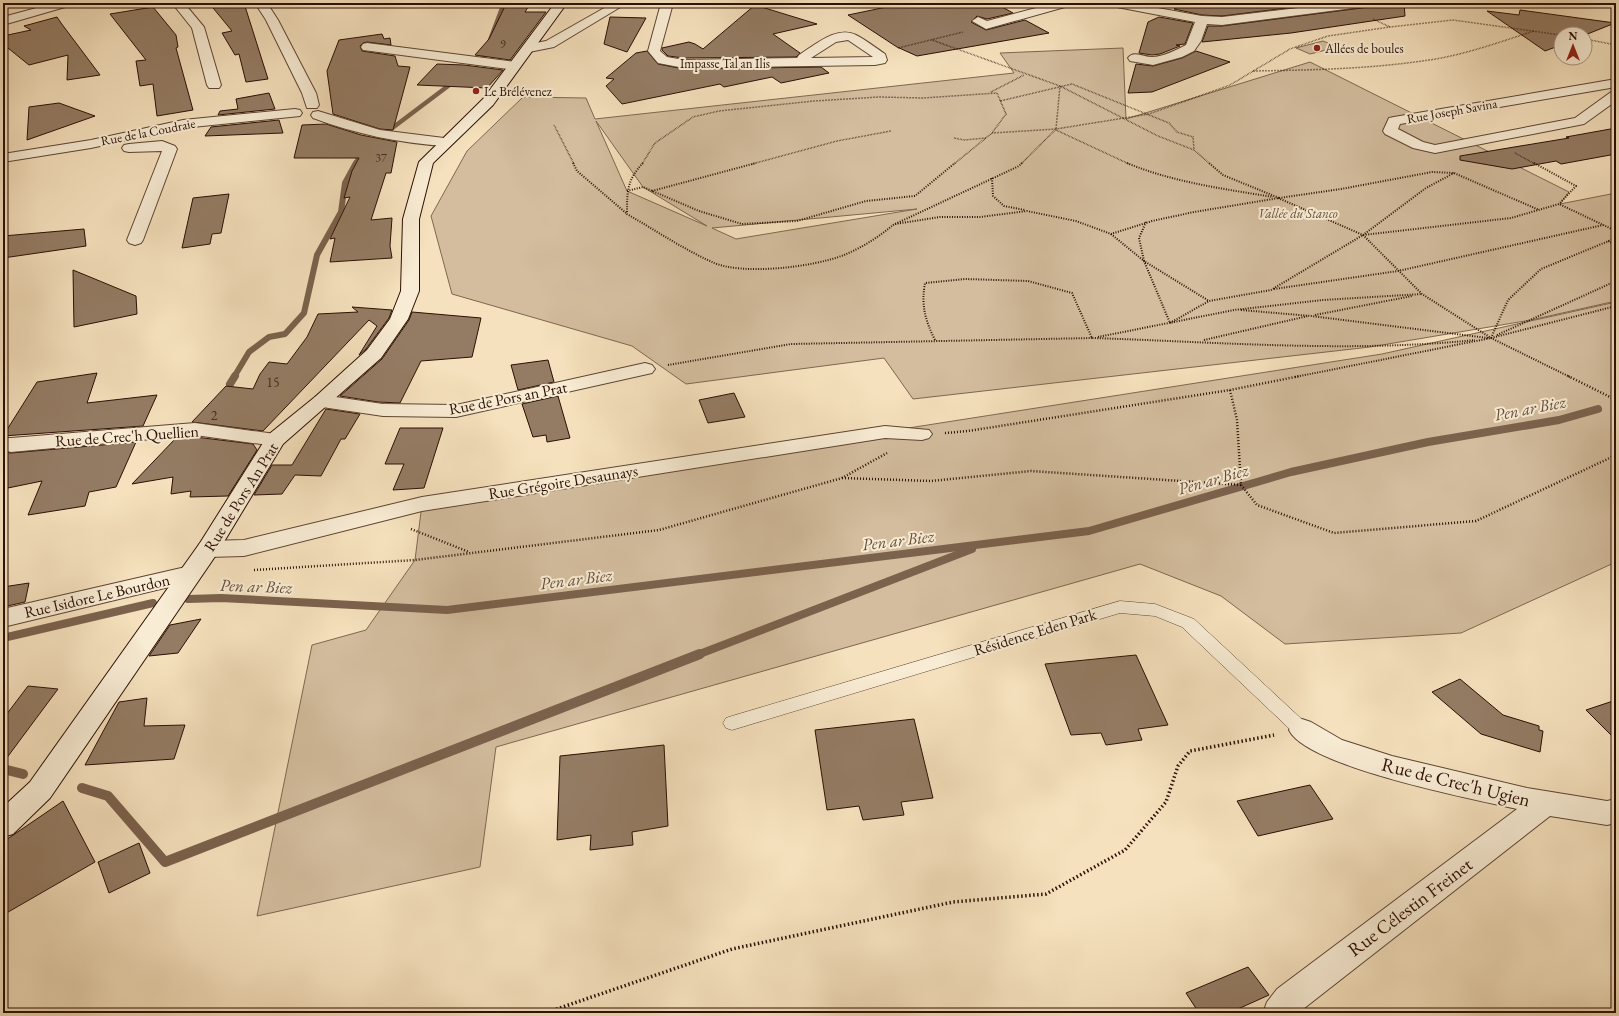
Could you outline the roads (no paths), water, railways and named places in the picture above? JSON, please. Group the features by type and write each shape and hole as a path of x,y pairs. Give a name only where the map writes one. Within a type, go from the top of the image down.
{"street":[{"path":"3,21 68,3"},
{"path":"178,3 198,27 214,85"},
{"path":"261,3 272,20 310,93 315,110 347,126 386,136 444,142"},
{"name":"Rue de Pors An Prat","path":"3,825 40,790 208,549 275,440 322,401 374,354 398,319 410,291 411,218 426,162 444,142 488,102 561,3"},
{"path":"529,48 550,44 621,3"},
{"name":"Impasse Tal an Ilis","path":"664,3 666,7 654,51 661,59 684,64 803,63 881,60 881,57 851,37 841,36 803,58 803,63"},
{"path":"982,23 1068,3"},
{"path":"1112,3 1202,20 1222,21 1368,3"},
{"path":"1134,58 1153,61 1178,54 1190,48 1195,42 1202,20"},
{"path":"367,47 515,66"},
{"name":"Rue Joseph Savina","path":"1616,83 1394,121 1390,131 1418,145 1435,149 1578,121 1616,95"},
{"name":"Rue de la Coudraie","path":"3,158 91,144 183,124 294,113 299,116 308,117 315,110"},
{"path":"91,144 102,150 162,145 170,149 136,240"},
{"name":"Rue de Pors an Prat","path":"322,401 383,410 456,411 645,369"},
{"name":"Rue de Crec'h Quellien","path":"3,444 12,445 195,429 275,440"},
{"name":"Rue Grégoire Desaunays","path":"208,549 244,548 422,504 884,432 922,434"},
{"name":"Rue Isidore Le Bourdon","path":"3,618 190,574"},
{"name":"Rue de Crec'h Ugien","path":"1302,730 1315,740 1351,754 1409,772 1545,804 1607,813 1616,811"},
{"name":"Rue Célestin Freinet","path":"1278,1013 1288,1000 1545,804"}],"lane":[{"name":"Résidence Eden Park","path":"732,723 1120,607 1137,606 1172,614 1188,624 1302,730"}],"waterway":[{"path":"480,60 484,56 504,3"},
{"path":"391,129 456,80"},
{"path":"355,164 363,150"},
{"path":"234,377 249,352 269,337 285,334 304,313 317,255 341,212 345,183 356,163"},
{"path":"230,384 235,376"},
{"name":"Pen ar Biez","path":"188,599 221,598 447,610 1089,531 1291,472 1428,442 1559,420 1598,409"},
{"path":"697,655 972,549"},
{"name":"Pen ar Biez","path":"3,638 153,603"},
{"path":"82,788 108,796 165,862 700,654"},
{"path":"3,769 23,774"}],"place":[{"name":"Allées de boules","path":"1317,48"},
{"name":"Le Brélévenez","path":"476,91"}],"park label":[{"name":"Vallée du Stanco","path":"1298,213"}]}
